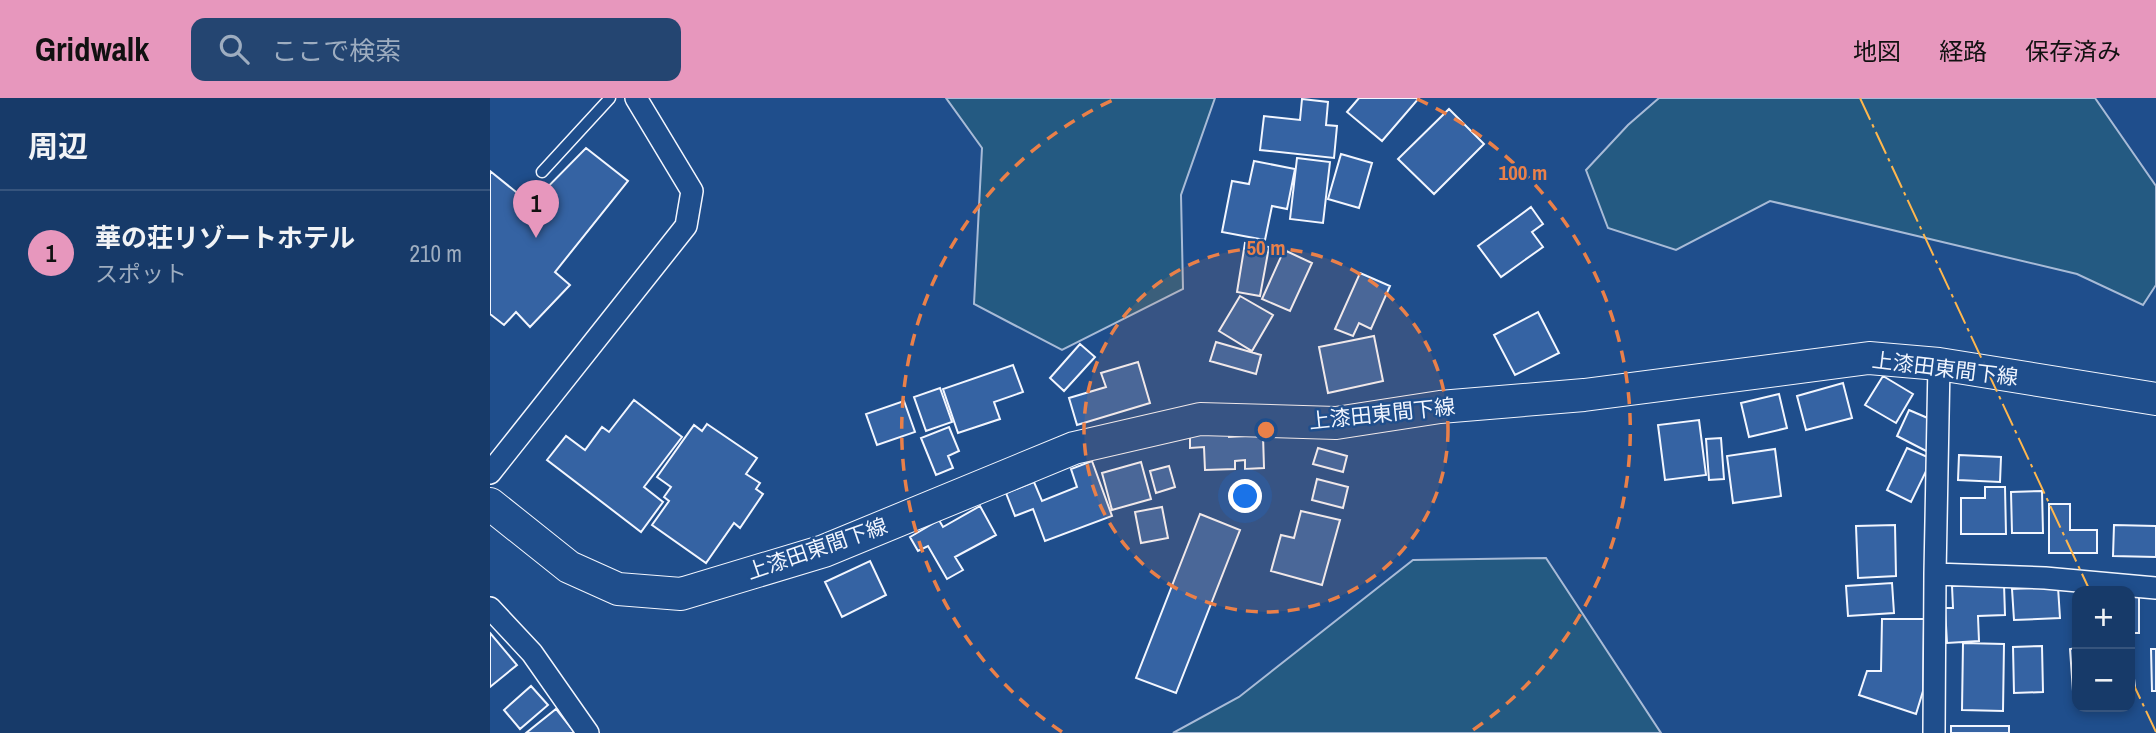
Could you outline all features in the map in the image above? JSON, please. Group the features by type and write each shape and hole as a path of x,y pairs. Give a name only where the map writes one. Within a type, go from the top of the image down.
{"main road":[{"name":"上漆田東間下線","path":"490,504 569,567 618,589 681,594 824,551 1074,448 1200,419 1336,423 1440,407 1610,392 1869,358 1940,364 2156,399"}],"street":[{"path":"490,473 686,226 692,191 636,98"},
{"path":"1934,733 1940,364"},
{"path":"1935,575 2045,578 2156,588"},
{"path":"490,608 532,653 588,733"}],"lane":[{"path":"541,172 610,98"}],"shaded area":[{"path":"946,98 1215,98 1181,195 1183,289 1062,350 974,304 982,148"},
{"path":"1659,98 2095,98 2156,186 2156,285 2143,305 2077,274 1770,201 1676,250 1608,228 1586,170 1628,125"},
{"path":"1546,558 1661,733 1173,733 1239,697 1413,560"}],"building":[{"path":"1359,98 1419,98 1382,141 1347,112"},
{"path":"1302,99 1328,102 1326,125 1337,126 1334,158 1260,150 1264,116 1300,120"},
{"path":"1449,109 1484,144 1434,194 1398,159"},
{"path":"586,148 628,181 555,272 570,285 530,327 516,312 504,325 490,314 490,171 531,204"},
{"path":"1341,154 1372,163 1359,208 1328,199"},
{"path":"1297,158 1330,162 1323,223 1290,219"},
{"path":"1254,161 1295,169 1287,209 1272,206 1265,240 1222,232 1232,181 1249,184"},
{"path":"1531,207 1543,224 1532,232 1543,247 1501,277 1478,246"},
{"path":"1245,243 1269,247 1260,296 1237,292"},
{"path":"1284,250 1312,263 1290,311 1262,299"},
{"path":"1360,273 1390,286 1371,329 1359,323 1353,336 1335,329"},
{"path":"1240,296 1273,315 1252,351 1219,331"},
{"path":"1538,312 1559,353 1515,375 1494,335"},
{"path":"1374,336 1383,381 1328,393 1319,347"},
{"path":"1216,342 1261,355 1256,374 1210,361"},
{"path":"1080,344 1095,357 1064,391 1050,378"},
{"path":"1138,362 1150,403 1077,425 1069,398 1106,387 1101,373"},
{"path":"1013,365 1023,392 994,402 1000,419 958,433 943,389"},
{"path":"1883,376 1913,394 1896,423 1865,405"},
{"path":"1843,383 1852,418 1806,430 1797,396"},
{"path":"940,388 952,422 926,431 914,397"},
{"path":"1779,394 1787,428 1749,437 1741,403"},
{"path":"634,400 682,437 644,487 663,502 641,532 547,460 566,436 585,450 602,427 609,432"},
{"path":"904,401 915,432 877,445 866,414"},
{"path":"1909,410 1930,419 1930,453 1897,436"},
{"path":"1699,420 1706,475 1665,480 1658,425"},
{"path":"707,424 757,458 746,474 760,483 756,489 763,494 740,528 734,523 706,563 652,525 669,501 664,497 671,487 657,477 694,425 702,431"},
{"path":"1228,426 1229,437 1263,435 1264,468 1245,469 1245,460 1235,461 1235,469 1205,470 1204,447 1190,448 1190,429"},
{"path":"949,427 959,451 948,456 953,468 936,475 921,438"},
{"path":"1721,438 1724,479 1709,480 1706,439"},
{"path":"1318,448 1347,456 1343,472 1313,464"},
{"path":"1907,448 1932,459 1911,502 1887,490"},
{"path":"1775,449 1781,496 1733,503 1727,456"},
{"path":"1959,455 2001,457 2000,482 1958,480"},
{"path":"1092,461 1112,516 1045,541 1033,509 1015,516 1006,493 1034,482 1042,501 1077,487 1071,469"},
{"path":"1141,462 1151,499 1112,510 1102,473"},
{"path":"1169,466 1175,487 1156,493 1150,471"},
{"path":"1317,479 1348,487 1343,508 1312,500"},
{"path":"1985,487 2005,487 2006,534 1961,534 1961,498 1985,498"},
{"path":"2042,491 2043,533 2012,533 2011,492"},
{"path":"2049,504 2070,504 2070,530 2097,530 2097,553 2049,553"},
{"path":"980,506 996,535 955,557 963,570 947,579 928,546 918,551 910,537 939,520 943,527"},
{"path":"1162,507 1168,538 1141,543 1135,512"},
{"path":"1301,511 1340,520 1322,585 1271,571 1281,535 1294,538"},
{"path":"1200,514 1240,530 1176,693 1136,678"},
{"path":"1895,525 1896,576 1858,578 1856,526"},
{"path":"2114,525 2156,526 2156,557 2113,556"},
{"path":"870,561 886,595 842,617 825,582"},
{"path":"1892,583 1894,613 1848,616 1846,586"},
{"path":"2004,584 2005,615 1978,616 1979,641 1947,643 1945,608 1953,608 1952,586"},
{"path":"2058,587 2060,618 2014,620 2012,589"},
{"path":"2135,591 2139,591 2139,633 2135,633"},
{"path":"1882,619 1924,619 1923,691 1916,714 1859,695 1867,671 1881,671"},
{"path":"490,633 517,665 490,687"},
{"path":"1963,643 2004,644 2003,711 1962,710"},
{"path":"2042,646 2043,692 2014,693 2013,647"},
{"path":"2151,649 2156,649 2156,691 2152,691"},
{"path":"531,686 548,705 520,729 504,710"},
{"path":"556,709 575,733 526,733"},
{"path":"1951,726 2009,726 2009,733 1951,733"}],"power":[{"path":"1860,98 2088,586"},
{"path":"2135,688 2156,732"}],"place":[{"name":"華の荘リゾートホテル","path":"536,238"}]}
